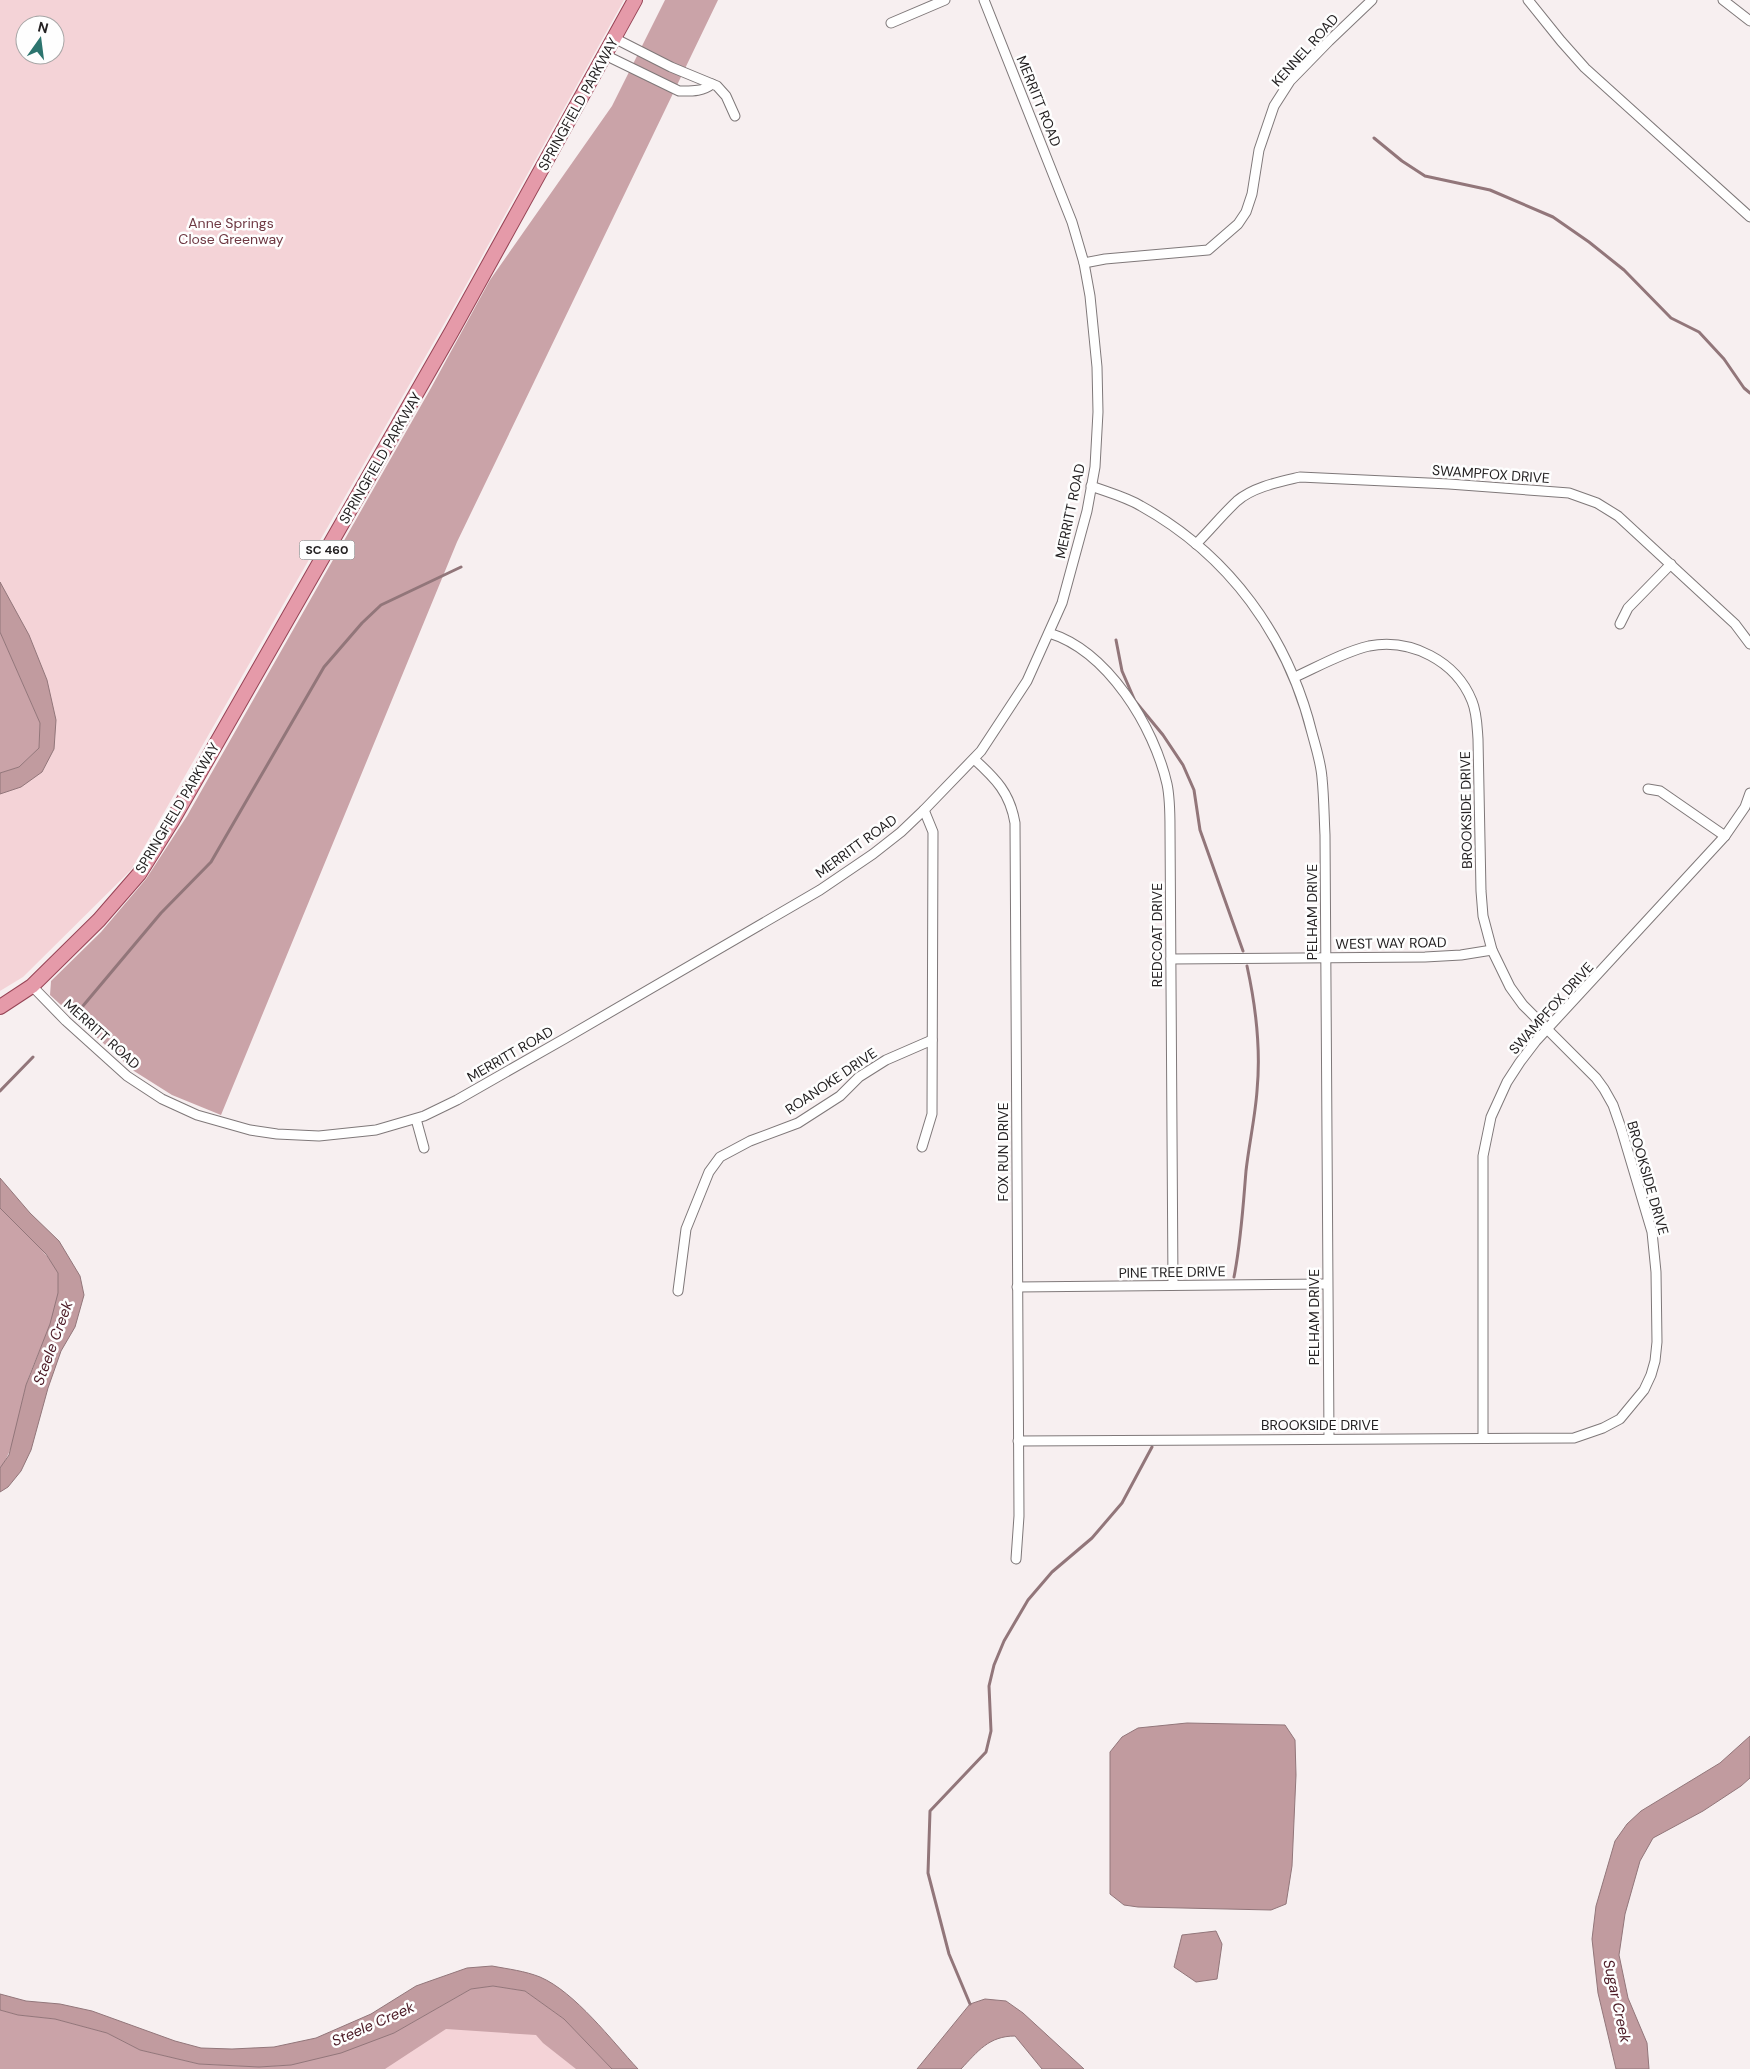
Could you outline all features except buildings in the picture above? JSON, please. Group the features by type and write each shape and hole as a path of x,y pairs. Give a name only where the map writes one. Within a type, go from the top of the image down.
{"main road":[{"name":"SPRINGFIELD PARKWAY","path":"0,1007 32,986 99,920 138,874 172,821 452,331 635,0"}],"street":[{"path":"891,23 945,0"},
{"name":"MERRITT ROAD","path":"32,986 66,1021 126,1076 162,1099 210,1119 250,1130 319,1136 376,1130 416,1119 457,1100 820,890 873,854 924,810 974,759 1027,681 1062,603 1075,558 1095,467 1098,412 1098,367 1090,296 1084,263 1072,222 984,0"},
{"name":"KENNEL ROAD","path":"1084,263 1105,259 1208,250 1238,224 1246,212 1252,194 1259,150 1274,106 1290,81 1329,40 1372,0"},
{"path":"1528,0 1585,68 1750,218"},
{"path":"1723,0 1750,21"},
{"path":"614,38 671,67 717,86 726,96 735,116"},
{"path":"605,55 678,90 692,91 707,88 712,84"},
{"name":"SWAMPFOX DRIVE","path":"1196,544 1238,500 1262,488 1300,477 1449,484 1569,493 1597,503 1618,516 1735,624 1750,644"},
{"name":"PELHAM DRIVE","path":"1091,486 1140,505 1185,534 1232,579 1265,620 1295,677 1307,712 1322,777 1325,835 1329,1438"},
{"path":"1620,624 1628,608 1670,564"},
{"name":"REDCOAT DRIVE","path":"1049,633 1071,643 1106,671 1139,714 1155,744 1167,784 1170,806 1173,1285"},
{"name":"BROOKSIDE DRIVE","path":"1018,1441 1574,1438 1620,1420 1644,1390 1655,1361 1656,1272 1652,1232 1613,1105 1596,1078 1523,1006 1510,987 1492,950 1483,916 1478,739 1472,701 1464,686 1453,672 1423,651 1405,646 1386,644 1368,647 1351,652 1295,677"},
{"name":"FOX RUN DRIVE","path":"974,759 1000,784 1008,796 1015,823 1019,1516 1016,1559"},
{"path":"1648,789 1660,791 1725,836"},
{"name":"SWAMPFOX DRIVE","path":"1483,1437 1483,1156 1491,1118 1507,1082 1520,1062 1547,1030 1725,836 1745,807 1750,793"},
{"path":"922,1147 932,1114 933,832 924,810"},
{"name":"WEST WAY ROAD","path":"1171,959 1425,957 1492,950"},
{"name":"ROANOKE DRIVE","path":"678,1292 686,1229 709,1172 720,1157 750,1141 798,1123 840,1096 866,1072 886,1060 932,1040"},
{"path":"416,1119 424,1148"},
{"name":"PINE TREE DRIVE","path":"1017,1287 1327,1284"}],"green space":[{"name":"Anne Springs Close Greenway","path":"0,0 624,0 455,305 131,870 23,977 0,991"},
{"path":"514,1979 625,2069 0,2069 0,2002 147,2042 279,2057 424,1999"}],"shaded area":[{"path":"665,0 718,0 457,542 221,1115 172,1095 134,1071 50,995 51,981 101,932 146,879 187,816 431,388 490,280 612,106"},
{"path":"0,632 40,723 39,748 19,767 0,773"},
{"path":"0,1208 48,1258 58,1273 59,1285 54,1314 26,1386 10,1451 0,1468"},
{"path":"493,1986 525,1991 564,2019 612,2069 576,2069 543,2043 536,2035 446,2029 385,2069 0,2069 0,2010 18,2015 55,2019 107,2033 140,2050 199,2064 259,2067 291,2065 394,2033 471,1989"}],"water":[{"path":"0,582 29,635 47,680 56,720 54,749 42,772 21,787 0,794 0,773 19,767 39,748 40,723 0,632"},
{"name":"Steele Creek","path":"0,1178 30,1213 59,1241 80,1276 84,1295 75,1327 61,1351 48,1388 31,1450 21,1471 8,1487 0,1492 0,1468 9,1455 26,1385 50,1324 58,1293 58,1273 46,1254 0,1208"},
{"path":"1187,1723 1285,1725 1295,1740 1296,1775 1292,1866 1286,1904 1271,1910 1138,1907 1124,1905 1110,1894 1110,1752 1122,1737 1138,1728"},
{"name":"Sugar Creek","path":"1750,1736 1750,1778 1703,1811 1653,1838 1640,1861 1625,1914 1619,1955 1628,1998 1647,2043 1649,2069 1616,2069 1598,1993 1592,1939 1596,1906 1615,1841 1627,1824 1641,1811 1720,1763"},
{"path":"1216,1931 1222,1944 1217,1979 1196,1982 1174,1967 1182,1935"},
{"name":"Steele Creek","path":"492,1966 528,1973 553,1984 580,2005 638,2069 612,2069 564,2019 525,1991 493,1986 471,1989 394,2033 341,2053 291,2065 259,2067 199,2064 140,2050 107,2033 55,2019 18,2015 0,2010 0,1994 26,2001 60,2004 92,2011 175,2041 201,2048 274,2047 316,2038 371,2014 416,1986 467,1968"},
{"path":"985,1999 1006,2001 1023,2013 1084,2069 1042,2069 1015,2036 991,2042 961,2069 917,2069 970,2004"}],"waterway":[{"path":"1374,138 1402,161 1425,176 1490,190 1553,217 1589,242 1624,270 1671,318 1699,332 1724,359 1744,388 1750,393"},
{"path":"77,1013 161,913 211,862 324,667 362,623 381,605 461,567"},
{"path":"1116,640 1122,671 1135,701 1163,735 1183,765 1194,790 1200,830 1243,951"},
{"path":"1234,1277 1258,1075 1257,1028 1247,966"},
{"path":"0,1091 33,1057"},
{"path":"970,2004 949,1954 928,1873 930,1811 986,1752 991,1731 989,1686 994,1665 1004,1641 1028,1600 1052,1572 1092,1538 1122,1503 1152,1447"}]}
